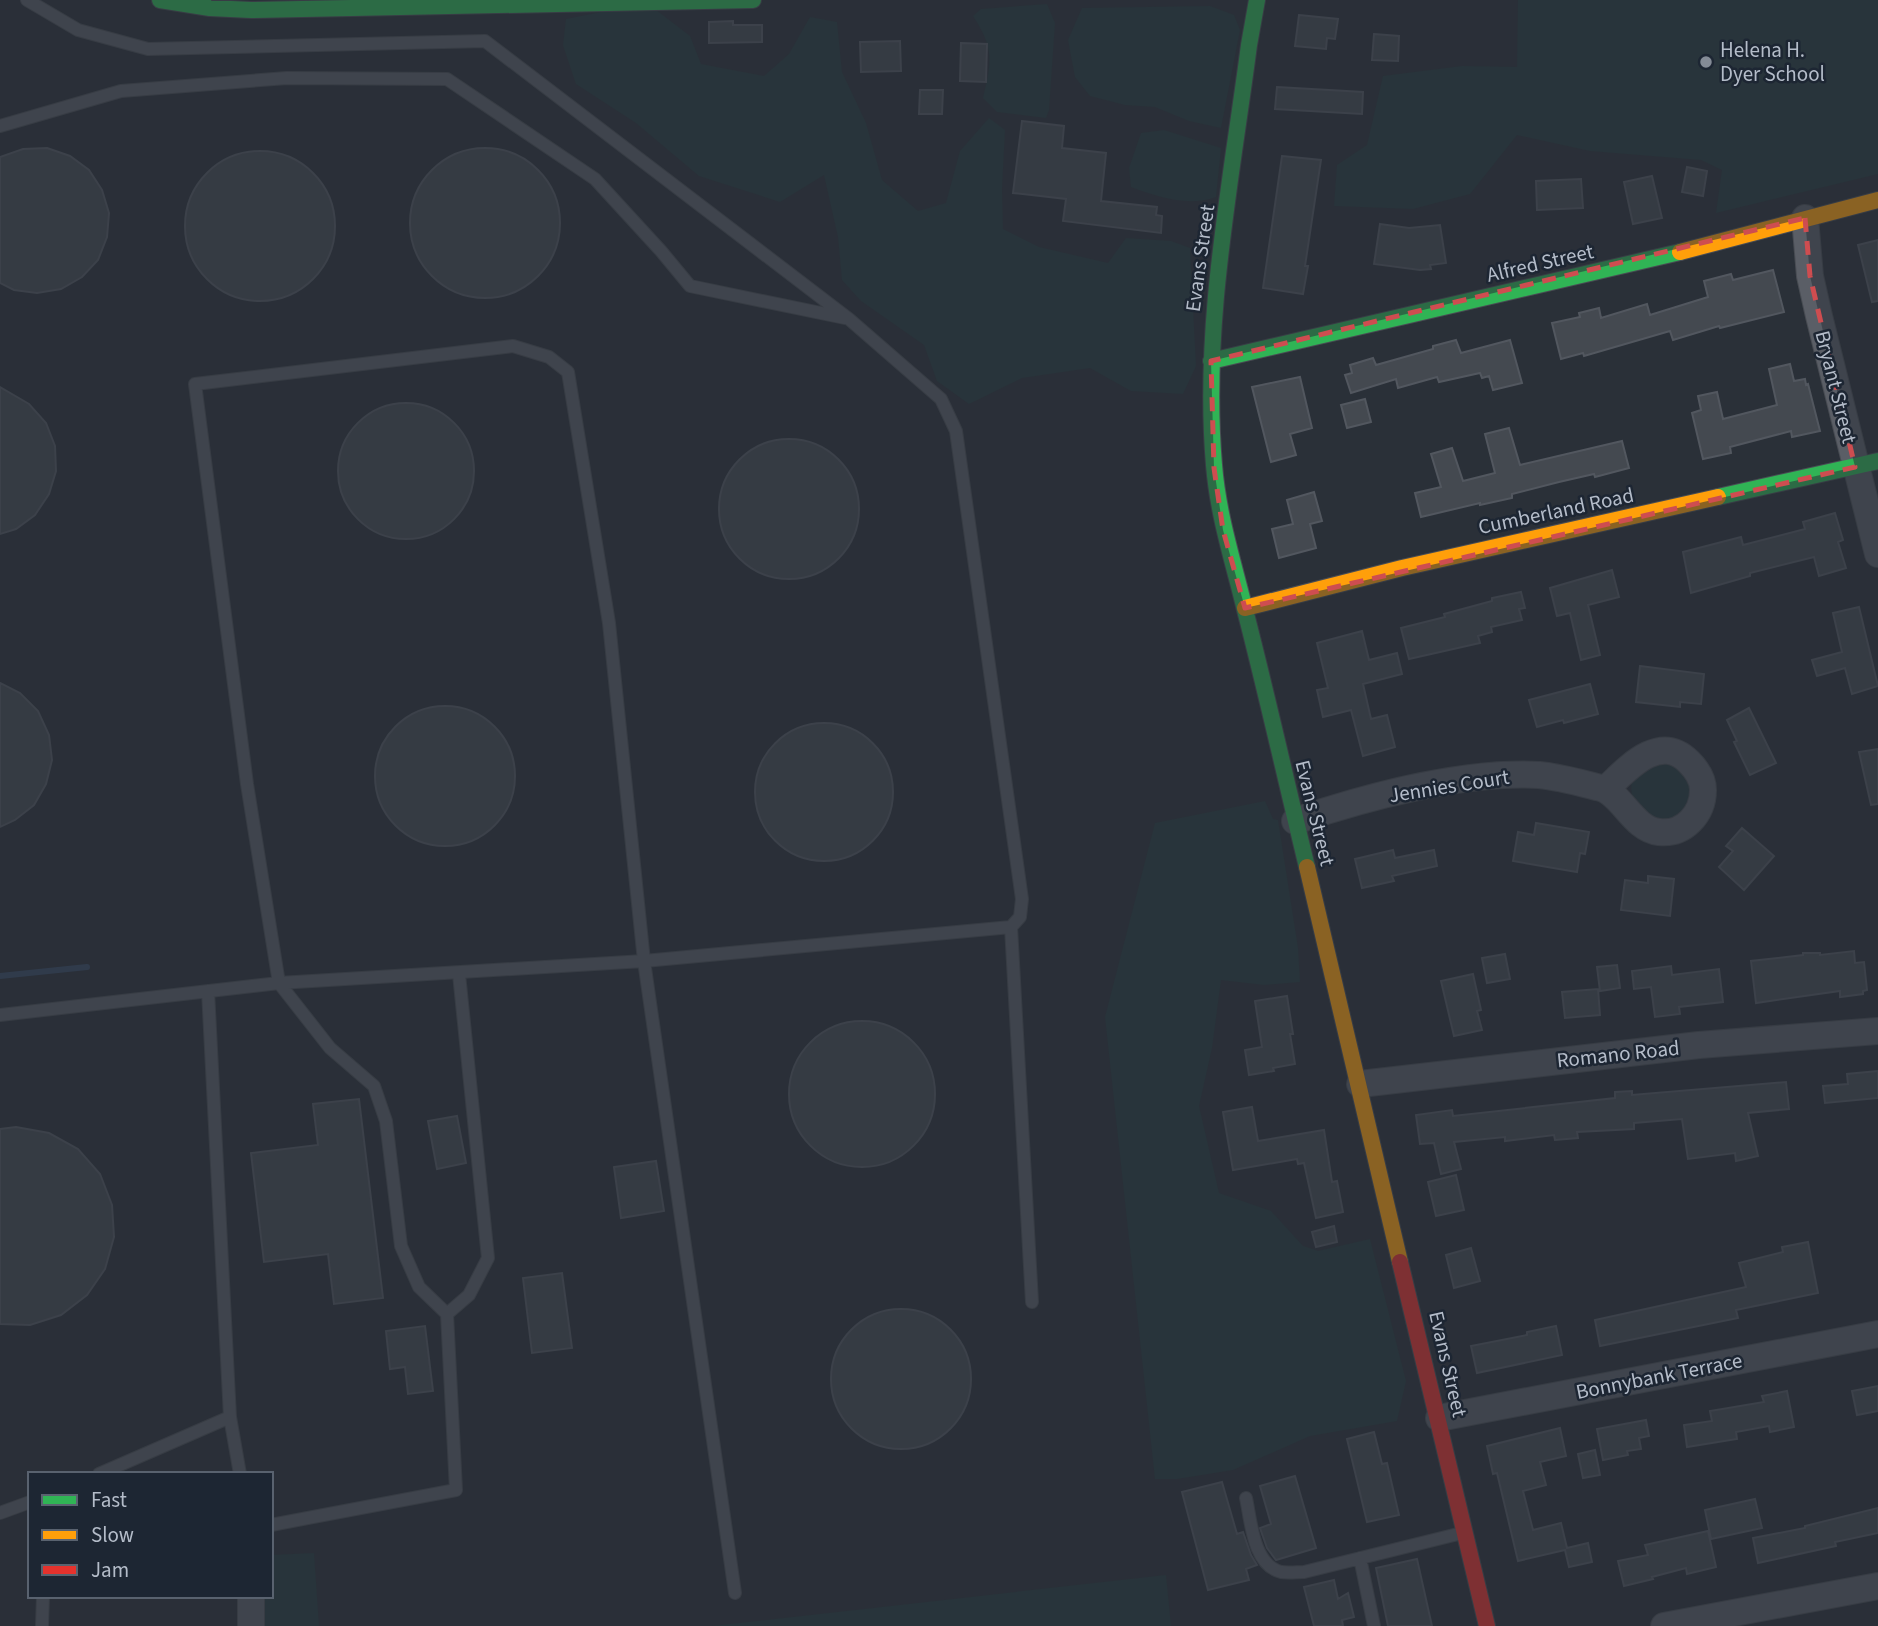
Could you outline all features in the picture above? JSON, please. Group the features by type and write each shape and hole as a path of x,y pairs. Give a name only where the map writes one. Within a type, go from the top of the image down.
{"street":[{"path":"160,0 210,8 251,10 753,0"},
{"name":"Evans Street","path":"1257,0 1212,331 1210,401 1214,468 1223,530 1245,608 1360,1084 1487,1626"},
{"name":"Alfred Street","path":"1211,362 1680,252 1878,200"},
{"name":"Bryant Street","path":"1805,218 1810,276 1867,464 1878,554"},
{"name":"Cumberland Road","path":"1245,608 1330,584 1541,535 1829,475 1867,464"},
{"name":"Jennies Court","path":"1295,821 1347,803 1498,775 1559,778 1606,789"},
{"name":"Romano Road","path":"1360,1084 1443,1072 1699,1045 1878,1031"},
{"name":"Bonnybank Terrace","path":"1439,1418 1878,1334"},
{"path":"1664,1626 1878,1586"},
{"path":"251,1598 251,1626"}],"lane":[{"path":"0,1015 279,983 644,961 1011,927 1020,917 1022,899 956,431 941,399 849,319 485,41 148,49 78,30 27,0"},
{"path":"0,126 121,91 287,78 447,79 595,179 662,251 690,286 849,319"},
{"path":"273,1525 456,1490 447,1314 419,1287 401,1246 386,1121 374,1086 330,1048 279,983 247,784 195,384 513,346 549,357 568,372 609,623 644,961 735,1593"},
{"path":"1011,927 1032,1302"},
{"path":"447,1314 469,1295 488,1258 459,974"},
{"path":"208,991 230,1417 240,1472"},
{"path":"104,1472 230,1417"},
{"path":"1246,1498 1254,1535 1264,1562 1280,1572 1304,1572 1465,1532"},
{"path":"0,1513 28,1503"},
{"path":"1360,1558 1374,1626"},
{"path":"42,1626 43,1598"}],"highlighted area":[{"path":"1805,218 1810,276 1855,467 1245,608 1223,530 1214,468 1211,361"}],"green space":[{"name":"Helena H. Dyer School","path":"1518,0 1878,0 1878,174 1716,213 1722,170 1701,160 1590,151 1517,135 1470,194 1413,209 1334,206 1337,165 1367,145 1383,76 1462,66 1517,67"},
{"path":"647,3 690,36 701,64 764,76 789,54 810,17 837,22 842,72 866,123 882,180 918,211 946,203 960,151 989,118 1005,130 1003,229 1039,247 1108,263 1126,238 1171,241 1190,248 1196,366 1183,394 1131,391 1090,368 1022,378 969,404 937,381 924,345 861,301 842,280 838,237 824,175 780,202 699,176 636,123 576,84 563,45 566,19"},
{"path":"1047,4 1055,23 1049,110 1046,118 997,112 983,98 989,64 988,46 973,16 981,9"},
{"path":"1210,6 1234,15 1240,30 1221,128 1189,121 1155,107 1125,105 1090,96 1075,77 1068,40 1082,8"},
{"path":"1164,130 1221,148 1216,197 1184,201 1131,187 1129,168 1141,133"},
{"path":"1675,758 1696,792 1679,818 1657,821 1632,801 1631,779 1636,769"},
{"path":"1265,801 1273,819 1278,820 1298,948 1300,982 1264,985 1221,980 1212,1048 1199,1106 1219,1193 1271,1211 1303,1246 1318,1251 1370,1239 1406,1381 1397,1421 1310,1436 1233,1470 1177,1479 1155,1479 1105,1017 1155,823"},
{"path":"314,1553 319,1626 263,1626 263,1598 273,1598 273,1555"},
{"path":"1166,1575 1171,1626 712,1626"}],"building":[{"path":"1299,15 1338,19 1335,39 1327,38 1326,49 1295,46"},
{"path":"733,21 733,25 762,25 762,42 709,43 709,22"},
{"path":"1374,34 1399,36 1398,61 1372,60"},
{"path":"900,41 901,71 861,72 860,42"},
{"path":"961,43 987,44 986,82 960,81"},
{"path":"1277,87 1363,92 1362,114 1275,109"},
{"path":"920,90 943,90 942,114 919,114"},
{"path":"1022,121 1064,126 1062,148 1106,153 1101,201 1157,207 1156,215 1162,216 1161,233 1063,221 1066,199 1013,193"},
{"path":"47,148 70,156 89,170 102,190 109,213 107,237 98,260 82,277 61,289 37,293 14,290 0,283 0,157 23,149"},
{"path":"485,148 514,154 538,170 554,194 560,223 554,252 538,276 514,292 485,298 456,292 432,276 416,252 410,223 416,194 432,170 456,154"},
{"path":"260,151 289,157 313,173 329,197 335,226 329,255 313,279 289,295 260,301 231,295 207,279 191,255 185,226 191,197 207,173 231,157"},
{"path":"1282,156 1321,160 1303,294 1263,288"},
{"path":"1687,167 1707,171 1703,196 1682,192"},
{"path":"1652,176 1662,218 1633,224 1624,182"},
{"path":"1581,179 1583,208 1537,210 1536,181"},
{"path":"1380,224 1409,228 1440,225 1446,263 1430,265 1431,269 1420,270 1374,264"},
{"path":"1878,240 1878,301 1872,302 1858,245"},
{"path":"1773,270 1784,312 1720,328 1719,326 1673,340 1670,331 1584,356 1583,353 1561,359 1552,323 1580,317 1579,313 1599,308 1601,318 1647,304 1650,315 1708,297 1704,281 1731,274 1733,280"},
{"path":"1456,340 1461,353 1510,340 1522,383 1493,390 1489,376 1482,378 1480,373 1439,382 1437,377 1398,388 1396,379 1351,393 1345,375 1352,373 1350,365 1373,358 1376,365"},
{"path":"1790,364 1794,381 1805,379 1806,385 1808,384 1820,431 1792,437 1791,431 1730,447 1731,453 1703,459 1692,413 1701,410 1698,396 1717,392 1723,419 1777,405 1769,369"},
{"path":"1300,377 1312,428 1290,434 1296,455 1271,462 1252,387"},
{"path":"0,387 29,404 46,423 55,446 56,471 49,494 35,515 16,529 0,534"},
{"path":"1365,399 1371,422 1347,428 1341,405"},
{"path":"406,403 432,408 454,423 469,445 474,471 469,497 454,519 432,534 406,539 380,534 358,519 343,497 338,471 343,445 358,423 380,408"},
{"path":"1509,428 1520,465 1622,441 1629,468 1595,477 1594,474 1559,482 1512,494 1512,498 1421,517 1415,493 1441,487 1431,454 1452,448 1463,481 1495,473 1485,434"},
{"path":"789,439 816,444 838,460 854,482 859,509 854,536 838,558 816,574 789,579 762,574 740,558 724,536 719,509 724,482 740,460 762,444"},
{"path":"1314,492 1322,521 1310,524 1316,548 1279,558 1272,529 1293,524 1287,500"},
{"path":"1835,513 1843,540 1838,542 1846,568 1819,576 1814,557 1750,573 1750,576 1691,593 1683,552 1741,537 1743,545 1805,529 1803,522"},
{"path":"1612,570 1619,597 1588,605 1600,655 1581,660 1570,613 1557,616 1550,588"},
{"path":"1521,592 1525,608 1519,609 1522,620 1491,627 1492,632 1478,636 1480,643 1409,659 1401,628 1445,617 1444,614 1492,601 1492,598"},
{"path":"1859,607 1878,686 1852,694 1845,668 1817,676 1812,660 1842,652 1833,613"},
{"path":"1362,631 1369,660 1397,653 1402,674 1363,684 1371,719 1387,715 1395,747 1363,756 1351,710 1323,717 1317,690 1328,688 1317,643"},
{"path":"1640,666 1704,674 1701,704 1680,702 1680,707 1636,702"},
{"path":"0,683 20,693 38,711 49,735 52,760 46,784 34,805 15,820 0,827"},
{"path":"1590,684 1598,714 1537,727 1529,700"},
{"path":"445,706 472,711 495,726 510,749 515,776 510,803 495,826 472,841 445,846 418,841 395,826 380,803 375,776 380,749 395,726 418,711"},
{"path":"1749,708 1776,763 1750,775 1727,720"},
{"path":"824,723 851,728 873,743 888,765 893,792 888,819 873,841 851,856 824,861 797,856 775,841 760,819 755,792 760,765 775,743 797,728"},
{"path":"1878,749 1878,804 1871,805 1859,752"},
{"path":"1536,823 1589,832 1585,854 1580,853 1577,872 1513,861 1518,832 1534,835"},
{"path":"1742,828 1774,856 1744,890 1719,867 1733,851 1726,846"},
{"path":"1393,850 1395,858 1434,850 1437,866 1392,876 1394,881 1362,888 1355,859"},
{"path":"1648,876 1674,879 1670,916 1621,910 1625,880 1648,883"},
{"path":"1854,951 1855,963 1864,962 1867,990 1863,991 1863,994 1840,997 1840,991 1756,1003 1751,961 1803,953 1820,955"},
{"path":"1505,954 1510,979 1487,983 1482,958"},
{"path":"1617,965 1620,988 1600,991 1597,967"},
{"path":"1671,966 1672,975 1719,969 1723,1002 1679,1007 1680,1014 1655,1017 1651,987 1634,989 1632,971"},
{"path":"1473,974 1481,1010 1477,1011 1482,1030 1454,1036 1441,981"},
{"path":"1598,989 1600,1015 1565,1018 1562,992"},
{"path":"1287,996 1295,1064 1249,1075 1245,1050 1262,1047 1255,1001"},
{"path":"862,1021 890,1027 913,1043 929,1066 935,1094 929,1122 913,1145 890,1161 862,1167 834,1161 811,1145 795,1122 789,1094 795,1066 811,1043 834,1027"},
{"path":"1878,1071 1878,1098 1825,1103 1823,1086 1848,1084 1847,1074"},
{"path":"1786,1082 1789,1109 1748,1113 1758,1156 1736,1161 1735,1153 1688,1159 1682,1119 1634,1123 1634,1129 1577,1132 1578,1138 1555,1140 1554,1135 1505,1141 1505,1137 1454,1142 1461,1169 1441,1174 1434,1143 1420,1144 1416,1115 1452,1110 1453,1116 1615,1098 1615,1092 1632,1091 1632,1095"},
{"path":"359,1099 383,1298 334,1304 328,1254 264,1262 251,1153 318,1145 313,1104"},
{"path":"1252,1107 1258,1141 1324,1130 1332,1182 1337,1181 1343,1212 1316,1218 1304,1163 1298,1164 1297,1159 1233,1170 1223,1112"},
{"path":"457,1116 466,1163 437,1169 428,1121"},
{"path":"16,1127 49,1133 78,1149 100,1174 112,1205 114,1237 105,1269 87,1295 61,1315 30,1325 0,1324 0,1129"},
{"path":"656,1161 664,1211 621,1218 614,1167"},
{"path":"1456,1175 1464,1210 1436,1216 1428,1182"},
{"path":"1334,1226 1337,1242 1316,1247 1312,1232"},
{"path":"1808,1242 1818,1293 1736,1310 1738,1318 1600,1346 1595,1320 1746,1287 1739,1263 1783,1252 1782,1247"},
{"path":"1471,1248 1480,1281 1454,1288 1446,1255"},
{"path":"562,1273 572,1348 532,1353 523,1278"},
{"path":"901,1309 928,1314 950,1330 966,1352 971,1379 966,1406 950,1428 928,1444 901,1449 874,1444 852,1428 836,1406 831,1379 836,1352 852,1330 874,1314"},
{"path":"425,1326 433,1391 408,1394 405,1367 390,1369 386,1331"},
{"path":"1556,1326 1562,1355 1477,1373 1471,1346 1527,1335 1527,1332"},
{"path":"1878,1386 1878,1411 1857,1415 1852,1391"},
{"path":"1787,1391 1794,1427 1770,1432 1769,1426 1736,1432 1737,1439 1687,1447 1684,1425 1712,1421 1710,1411 1764,1402 1762,1396"},
{"path":"1646,1420 1649,1436 1639,1438 1641,1449 1627,1451 1628,1455 1603,1460 1597,1429"},
{"path":"1560,1428 1566,1456 1540,1462 1546,1485 1523,1491 1533,1530 1561,1523 1567,1548 1588,1543 1592,1562 1569,1567 1565,1550 1518,1561 1497,1473 1493,1474 1487,1446"},
{"path":"1374,1432 1382,1464 1387,1463 1399,1515 1367,1522 1347,1439"},
{"path":"1595,1450 1600,1475 1583,1478 1578,1454"},
{"path":"1295,1476 1316,1548 1276,1560 1267,1548 1260,1528 1271,1524 1260,1486"},
{"path":"1222,1482 1237,1534 1243,1532 1257,1565 1246,1569 1249,1580 1208,1590 1182,1492"},
{"path":"1755,1499 1762,1528 1711,1539 1705,1510"},
{"path":"1878,1508 1878,1533 1835,1542 1836,1546 1758,1563 1753,1538 1805,1528"},
{"path":"1708,1531 1716,1567 1687,1574 1686,1568 1624,1586 1618,1561 1648,1555 1645,1545"},
{"path":"1417,1559 1432,1626 1388,1626 1376,1568"},
{"path":"1334,1580 1338,1599 1348,1593 1354,1617 1342,1620 1343,1626 1314,1626 1304,1587"}],"waterway":[{"path":"0,976 87,967"}],"traffic: fast":[{"path":"160,0 210,8 251,10 753,0"},
{"path":"1257,0 1227,202 1215,307 1211,412 1214,465 1226,538 1307,867"},
{"path":"1211,361 1680,252"},
{"path":"1718,497 1878,461"}],"traffic: slow":[{"path":"1680,252 1878,200"},
{"path":"1245,608 1402,568 1718,497"},
{"path":"1307,867 1400,1262"}],"traffic: jam":[{"path":"1400,1262 1487,1626"}],"place":[{"name":"Helena H. Dyer School","path":"1706,62"}]}
